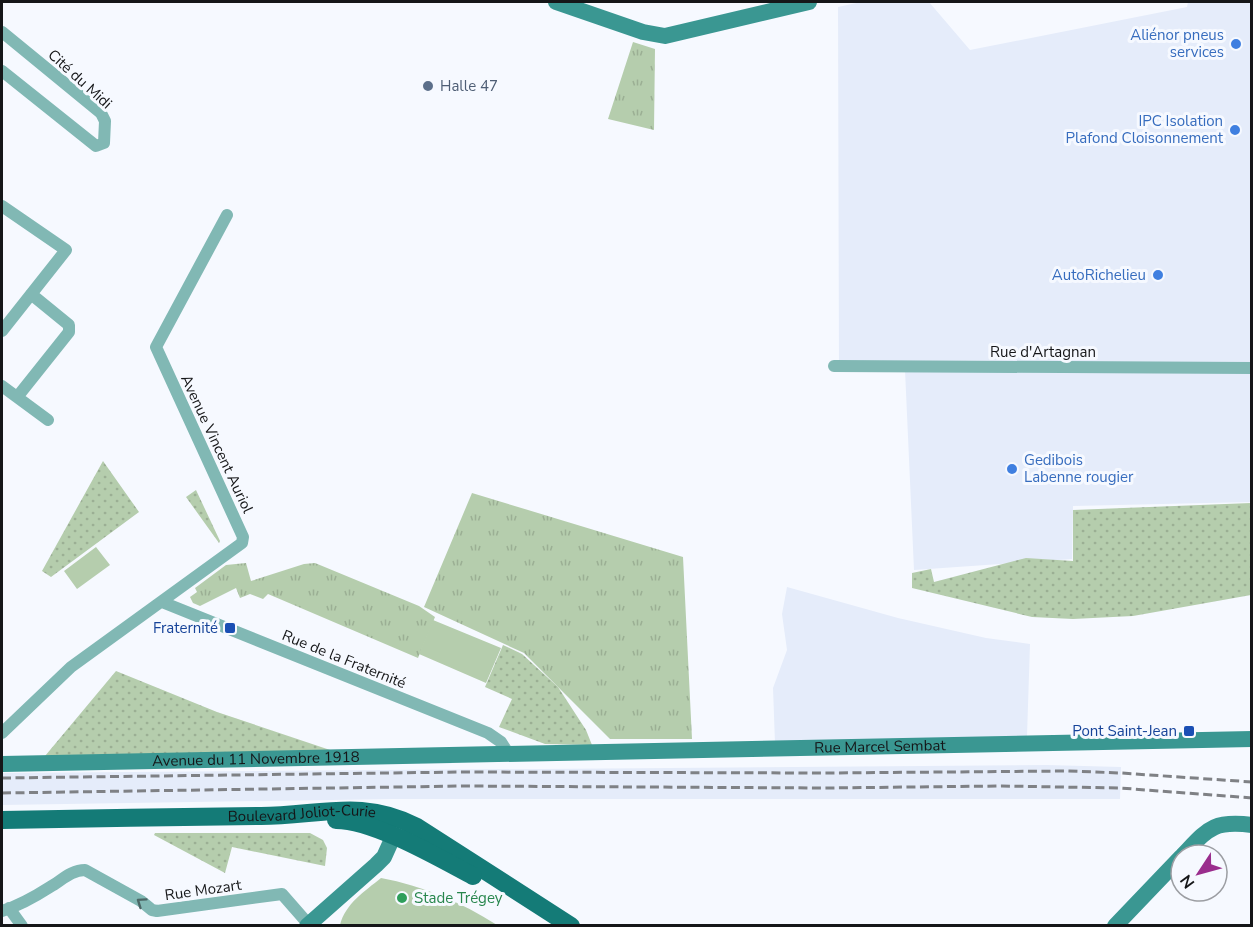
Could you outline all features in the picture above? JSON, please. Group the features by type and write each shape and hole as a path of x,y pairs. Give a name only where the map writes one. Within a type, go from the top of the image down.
{"main road":[{"name":"Boulevard Joliot-Curie","path":"2,820 267,816 328,810 366,811 393,816 429,834 480,869 572,926"},
{"name":"Boulevard Joliot-Curie","path":"2,828 268,825 345,820 368,825 474,877 554,926"}],"street":[{"path":"556,2 643,32 659,35 674,34 757,7 809,2"},
{"name":"Cité du Midi","path":"2,32 100,114 105,121 104,143 96,146 2,71"},
{"path":"2,206 66,250 2,331"},
{"name":"Avenue Vincent Auriol","path":"2,733 71,667 242,543 243,537 156,347 227,214"},
{"path":"18,396 69,332 69,325 31,294"},
{"name":"Rue d'Artagnan","path":"834,366 1251,368"},
{"path":"2,386 48,420"},
{"name":"Rue de la Fraternité","path":"162,602 489,733 501,742 508,753"},
{"name":"Rue Marcel Sembat","path":"508,753 1251,739"},
{"name":"Avenue du 11 Novembre 1918","path":"2,764 508,753"},
{"path":"1194,843 1201,835 1215,827 1232,823 1251,825"},
{"path":"1206,843 1225,834 1251,835"},
{"path":"308,925 376,866 384,857 393,837 424,843 480,869"},
{"name":"Rue Mozart","path":"5,909 80,870 85,870 157,911 272,896 279,893 285,896 308,925"},
{"path":"1115,926 1169,870"},
{"path":"5,909 22,926"}],"shaded area":[{"path":"861,2 929,2 970,50 1187,7 1188,2 1251,2 1251,502 1073,506 1072,559 914,570 905,370 839,370 838,7"},
{"path":"787,587 898,618 986,638 1030,644 1027,736 775,743 773,688 787,650 782,614"},
{"path":"1047,765 1121,767 1120,799 393,799 2,805 2,773"}],"green space":[{"path":"633,42 655,49 654,130 608,119"},
{"path":"103,461 139,512 51,577 42,571"},
{"path":"196,490 220,541 219,543 186,497"},
{"path":"472,493 683,557 692,739 610,739 524,653 424,607"},
{"path":"1251,503 1251,595 1133,616 1073,619 1032,617 912,588 912,573 931,569 934,582 1026,558 1073,561 1073,510"},
{"path":"96,547 110,565 77,589 64,571"},
{"path":"246,563 251,581 304,564 315,563 419,606 435,617 418,658 268,594 263,599 250,594 240,598 236,588 200,606 193,603 190,597 197,592 195,588 226,565"},
{"path":"433,620 501,648 486,683 419,654"},
{"path":"503,645 522,654 558,687 586,730 592,745 545,744 499,727 512,699 485,687"},
{"path":"116,671 217,712 339,753 45,756"},
{"path":"155,833 310,833 323,840 327,848 325,866 232,847 225,873 154,835"},
{"name":"Stade Trégey","path":"381,878 412,885 441,896 497,925 340,925 351,904"}],"railway":[{"path":"2,778 463,772 1068,771 1252,782"},
{"path":"2,793 464,786 824,788 1002,786 1120,788 1252,798"}],"place":[{"name":"Aliénor pneus services","path":"1236,44"},
{"name":"Halle 47","path":"428,86"},
{"name":"IPC Isolation Plafond Cloisonnement","path":"1235,130"},
{"name":"AutoRichelieu","path":"1158,275"},
{"name":"Gedibois Labenne rougier","path":"1012,469"},
{"name":"Fraternité","path":"230,628"},
{"name":"Pont Saint-Jean","path":"1189,731"},
{"name":"Stade Trégey","path":"402,898"}]}
